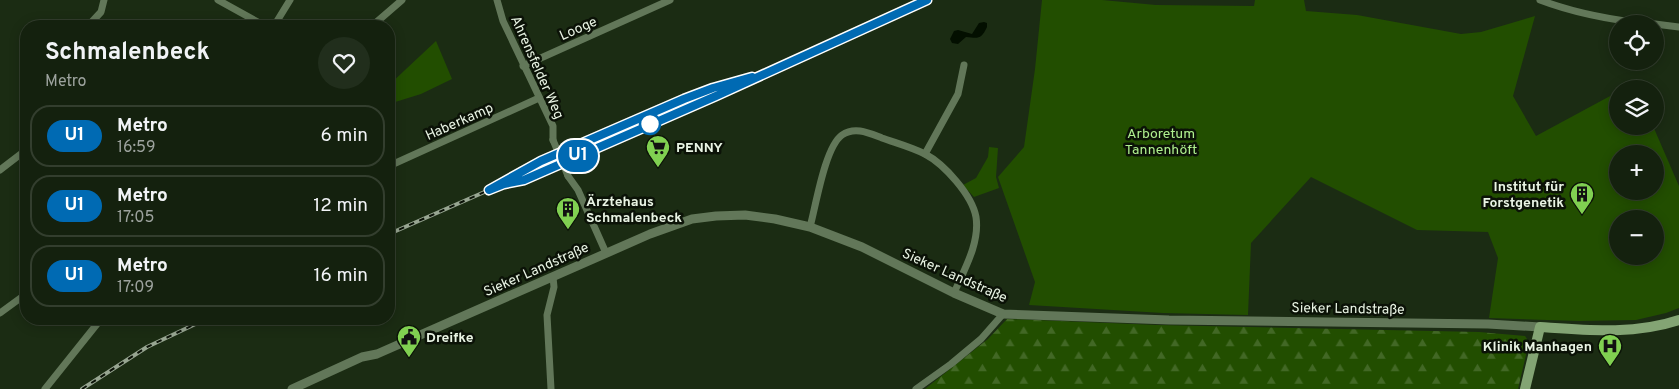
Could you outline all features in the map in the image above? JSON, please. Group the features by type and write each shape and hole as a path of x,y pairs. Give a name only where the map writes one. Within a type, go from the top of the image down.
{"main road":[{"name":"Sieker Landstraße","path":"1540,327 1633,329 1659,326 1679,320"},
{"path":"1524,389 1540,327"}],"street":[{"path":"93,20 100,12 104,0"},
{"path":"218,0 254,20"},
{"path":"278,20 290,0"},
{"path":"379,20 402,0"},
{"name":"Ahrensfelder Weg","path":"497,0 503,20 523,66 553,126 553,140 568,176 578,190 606,253"},
{"name":"Looge","path":"523,66 670,0"},
{"path":"1540,0 1562,9 1609,18"},
{"path":"1664,25 1679,27"},
{"path":"925,154 958,94 964,65"},
{"name":"Haberkamp","path":"395,163 539,98"},
{"path":"810,227 828,156 834,143 842,135 851,131 863,131 925,154 943,169 967,195 973,205 976,219 975,243 954,293"},
{"path":"0,170 20,155"},
{"name":"Sieker Landstraße","path":"292,389 362,357 377,354 606,253 672,226 692,219 716,216 745,215 775,219 810,227 862,247 954,293 1003,314 1169,320 1488,324 1540,327"},
{"path":"551,389 548,315 554,287 553,277"},
{"path":"0,313 20,298"},
{"path":"916,389 951,364 981,338 1003,314"},
{"path":"45,389 96,325"}],"green space":[{"name":"Arboretum Tannenhöft","path":"1042,0 1102,0 1156,5 1254,6 1255,0 1304,0 1306,11 1357,15 1461,34 1481,32 1535,16 1513,96 1536,136 1609,97 1609,135 1657,135 1661,145 1609,145 1609,200 1664,200 1664,151 1679,186 1679,308 1636,320 1579,321 1489,318 1498,258 1488,232 1417,230 1311,177 1251,243 1248,315 1163,313 1029,305 1035,282 998,177 1024,147"},
{"path":"436,41 452,79 421,94 395,102 395,79"},
{"path":"989,147 998,148 996,177 999,188 974,197 963,185 976,178 988,157"},
{"path":"1007,319 1157,325 1479,332 1525,336 1529,342 1518,389 925,389 988,339"}],"shaded area":[{"path":"979,23 987,23 987,27 981,36 976,38 966,37 958,44 952,43 950,39 954,31 958,30 972,34"}],"railway":[{"path":"395,231 504,184 524,180 716,96 927,0"},
{"path":"505,181 549,158 664,107 732,83"},
{"path":"82,389 147,347 193,325"}],"metro line":[{"name":"U1","path":"752,77 713,88 684,99 541,161 489,190 504,184 524,180 716,96 927,0"}],"place":[{"name":"PENNY","path":"658,168"},
{"name":"Institut für Forstgenetik","path":"1582,215"},
{"name":"Ärztehaus Schmalenbeck","path":"568,230"},
{"name":"Dreifke","path":"409,358"},
{"name":"Klinik Manhagen","path":"1610,367"}]}
